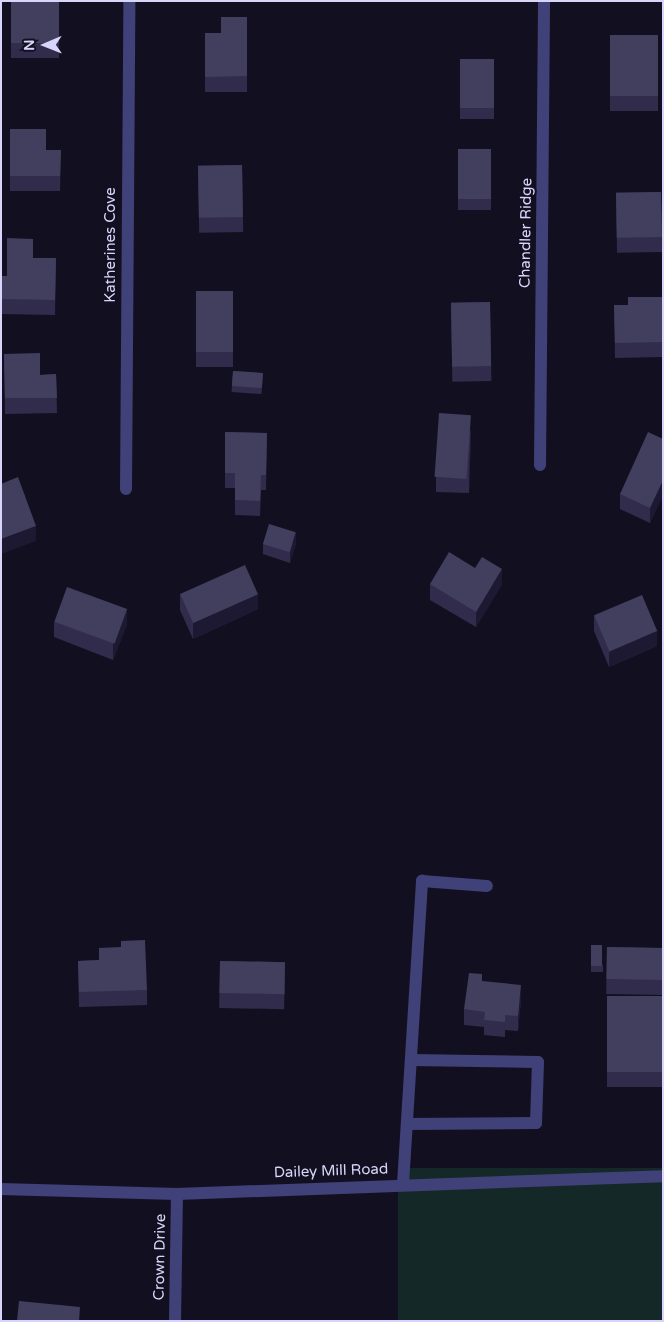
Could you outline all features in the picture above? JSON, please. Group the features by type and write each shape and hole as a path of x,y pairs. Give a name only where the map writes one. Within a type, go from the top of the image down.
{"street":[{"name":"Katherines Cove","path":"126,489 129,1"},
{"name":"Chandler Ridge","path":"540,465 544,1"},
{"path":"403,1184 422,881 487,886"},
{"path":"407,1124 536,1123 538,1062 411,1060"},
{"name":"Dailey Mill Road","path":"1,1189 177,1194 403,1184 663,1176"},
{"name":"Crown Drive","path":"174,1321 177,1194"}],"green space":[{"path":"398,1168 663,1168 663,1321 398,1321"}],"building":[{"path":"11,1 59,1 59,43 11,43"},
{"path":"221,17 247,17 247,76 205,77 205,33 221,33"},
{"path":"610,35 658,35 658,96 610,96"},
{"path":"460,59 494,59 494,108 460,108"},
{"path":"10,129 46,129 46,150 61,150 60,176 10,176"},
{"path":"458,149 491,149 491,199 458,199"},
{"path":"242,165 243,217 199,218 198,166"},
{"path":"661,192 662,237 617,238 616,193"},
{"path":"7,238 33,239 33,258 56,258 55,300 1,299 1,276 7,276"},
{"path":"196,291 233,291 233,352 196,352"},
{"path":"628,297 663,297 663,342 615,343 614,305 628,305"},
{"path":"490,302 491,366 452,367 451,303"},
{"path":"40,353 40,375 56,374 57,398 5,398 4,354"},
{"path":"233,371 263,373 262,388 232,386"},
{"path":"439,413 471,415 466,479 435,477"},
{"path":"225,432 267,433 266,475 261,475 260,501 235,500 235,473 225,473"},
{"path":"648,432 663,439 663,480 650,508 620,494"},
{"path":"18,477 36,526 1,539 1,484"},
{"path":"269,524 296,532 290,552 263,544"},
{"path":"449,552 475,568 482,557 502,569 476,612 430,584"},
{"path":"245,565 258,594 193,623 180,594"},
{"path":"67,587 127,609 114,644 54,622"},
{"path":"642,595 657,631 609,651 594,615"},
{"path":"145,940 147,990 79,992 78,961 99,960 99,948 121,947 121,941"},
{"path":"591,945 602,945 602,966 591,966"},
{"path":"607,947 663,948 662,980 606,979"},
{"path":"220,961 285,962 284,994 219,993"},
{"path":"469,973 482,974 482,981 521,985 518,1016 505,1015 505,1022 484,1020 485,1012 464,1009"},
{"path":"607,996 663,996 663,1072 607,1072"},
{"path":"19,1301 80,1307 79,1321 17,1321"}]}
